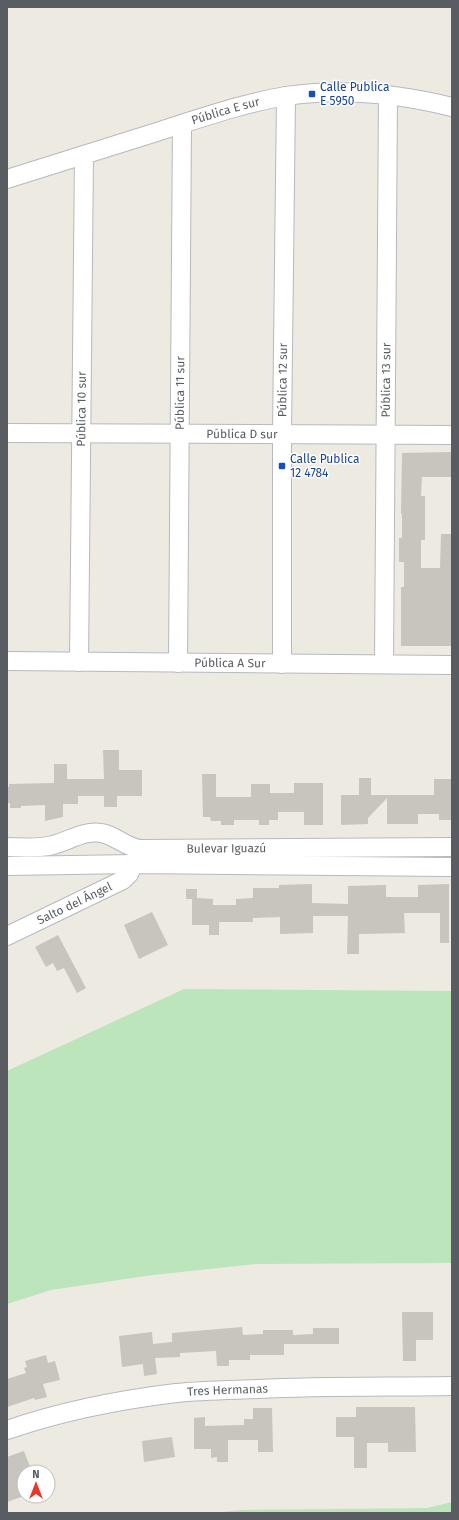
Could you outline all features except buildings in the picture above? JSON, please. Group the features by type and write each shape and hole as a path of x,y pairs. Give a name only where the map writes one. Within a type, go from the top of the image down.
{"street":[{"name":"Pública E sur","path":"7,180 182,124 242,106 286,96 362,93 425,100 452,107"},
{"name":"Pública 12 sur","path":"282,664 282,434 286,96"},
{"name":"Pública 13 sur","path":"384,664 388,96"},
{"name":"Pública 11 sur","path":"178,663 181,434 182,124"},
{"name":"Pública 10 sur","path":"79,662 84,155"},
{"name":"Pública D sur","path":"7,433 452,435"},
{"name":"Pública A Sur","path":"7,661 452,665"},
{"name":"Bulevar Iguazú","path":"7,847 35,848 52,846 81,835 101,833 110,836 132,848 138,856"},
{"path":"52,846 50,853 53,865"},
{"name":"Bulevar Iguazú","path":"7,866 53,865 138,856 452,847"},
{"path":"423,848 423,866"},
{"name":"Bulevar Iguazú","path":"138,856 452,867"},
{"name":"Salto del Ángel","path":"7,936 123,880 129,874 138,856"},
{"name":"Tres Hermanas","path":"7,1430 37,1420 93,1406 177,1393 296,1387 452,1386"}],"green space":[{"path":"184,989 452,991 452,1263 256,1264 153,1275 51,1290 7,1304 7,1071"},
{"path":"452,1502 452,1513 212,1513 241,1510 427,1508"}],"place":[{"name":"Calle Publica E 5950","path":"312,94"},
{"name":"Calle Publica 12 4784","path":"282,466"}]}
